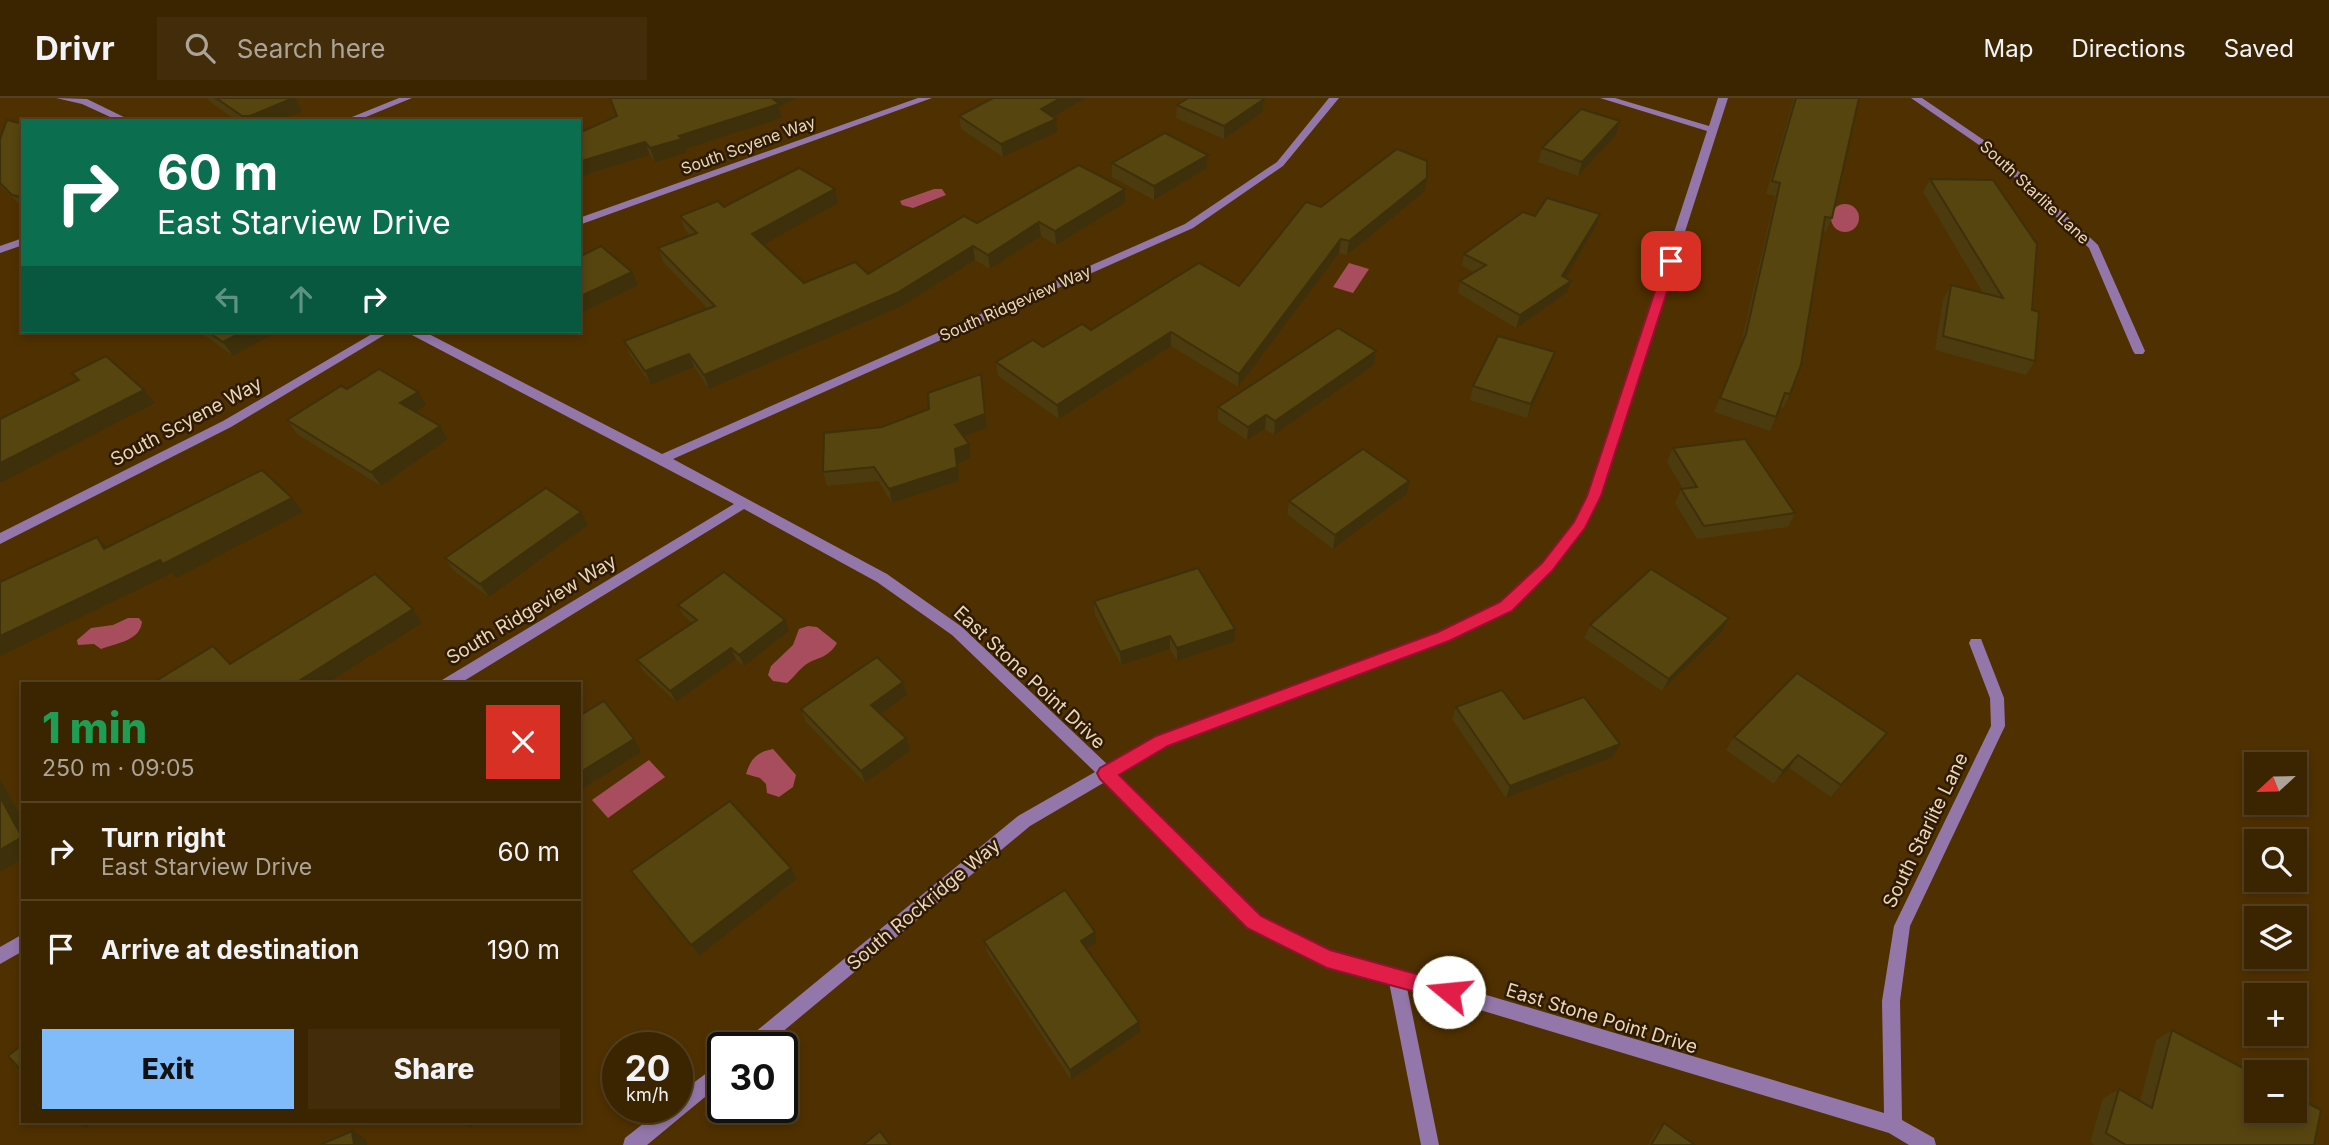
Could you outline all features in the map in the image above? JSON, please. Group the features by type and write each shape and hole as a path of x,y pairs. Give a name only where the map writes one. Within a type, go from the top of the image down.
{"street":[{"path":"61,98 84,102 122,119"},
{"path":"352,119 407,98"},
{"name":"South Scyene Way","path":"581,221 927,98"},
{"name":"South Ridgeview Way","path":"662,459 1189,226 1280,164 1334,98"},
{"path":"1605,98 1714,130"},
{"name":"South Rockridge Way","path":"768,1032 1024,821 1162,741 1444,636 1506,607 1547,567 1580,524 1594,496 1723,98"},
{"name":"South Starlite Lane","path":"1916,98 1985,145 2094,247 2139,351"},
{"path":"0,250 21,242"},
{"name":"South Scyene Way","path":"0,539 227,424 382,333"},
{"name":"East Stone Point Drive","path":"418,333 662,459 882,578 957,631 1106,773 1254,922 1327,959 1396,976 1893,1125 1927,1145"},
{"name":"South Ridgeview Way","path":"450,682 745,503"},
{"name":"South Starlite Lane","path":"1893,1125 1891,1001 1902,926 1998,726 1997,698 1976,643"},
{"path":"0,956 21,943"},
{"path":"1396,976 1430,1145"},
{"path":"693,1094 707,1083"},
{"path":"632,1145 658,1123"}],"shaded area":[{"path":"934,189 942,189 946,195 913,208 902,205 900,201"},
{"path":"1845,204 1855,208 1859,218 1855,228 1845,232 1835,228 1831,218 1835,208"},
{"path":"1349,263 1369,269 1353,293 1333,287"},
{"path":"128,618 139,618 142,622 132,637 101,649 94,644 78,645 77,640 91,628 113,625"},
{"path":"817,627 837,643 826,655 804,666 787,683 773,681 768,675 771,666 793,645 799,629"},
{"path":"773,749 796,775 793,787 779,797 767,793 766,784 760,778 746,774 755,757"},
{"path":"649,760 665,777 608,818 592,800"}],"building":[{"path":"216,98 293,98 250,116 242,116"},
{"path":"610,98 772,98 779,104 679,136 682,139 650,148 645,142 581,162 581,132 617,116"},
{"path":"993,98 1061,98 1041,109 1056,119 1001,144 959,116"},
{"path":"1188,98 1264,99 1224,126 1177,105"},
{"path":"1796,98 1859,98 1832,218 1825,217 1801,365 1790,394 1785,393 1776,417 1720,398 1746,334 1780,183 1772,181"},
{"path":"1581,109 1620,121 1582,162 1542,148"},
{"path":"7,120 21,124 21,197 12,195 0,183 0,139"},
{"path":"1165,133 1208,155 1154,186 1112,163"},
{"path":"1397,149 1427,161 1427,178 1349,241 1341,239 1239,374 1171,332 1057,405 996,362 1033,340 1043,347 1082,324 1091,330 1199,263 1239,286 1306,202 1321,207"},
{"path":"1079,165 1125,189 1055,231 1039,222 988,255 973,246 897,293 704,375 689,354 645,371 624,341 715,306 658,248 697,233 680,216 718,201 724,207 799,168 835,189 752,234 804,283 855,262 868,274 964,216 977,223"},
{"path":"1930,179 1993,180 2037,244 2032,310 2039,312 2035,361 1943,336 1951,285 2003,298"},
{"path":"1547,198 1600,214 1562,276 1571,281 1520,315 1460,281 1486,265 1464,254 1523,212 1535,216"},
{"path":"601,246 632,272 581,296 581,256"},
{"path":"1338,328 1376,351 1275,421 1266,415 1248,427 1218,407"},
{"path":"210,333 240,333 223,342"},
{"path":"1498,336 1555,352 1531,404 1473,386"},
{"path":"106,356 144,390 0,463 0,419 79,380 72,373"},
{"path":"379,369 418,392 400,403 440,426 371,472 287,420 341,386 347,389"},
{"path":"981,374 985,414 955,425 969,444 955,449 957,467 889,489 874,467 823,472 824,433 882,427 929,409 928,393"},
{"path":"1745,439 1795,513 1704,526 1681,489 1697,487 1673,448"},
{"path":"1363,449 1409,481 1335,535 1289,501"},
{"path":"262,470 292,498 163,564 160,560 0,636 0,582 97,537 104,549"},
{"path":"546,488 581,512 480,584 445,558"},
{"path":"1198,568 1235,629 1177,648 1170,636 1120,652 1094,601"},
{"path":"1651,569 1729,618 1669,679 1590,625"},
{"path":"724,572 785,620 739,655 731,648 670,691 637,660 697,620 678,605"},
{"path":"375,574 413,609 297,682 154,682 213,646 230,664"},
{"path":"877,657 903,682 871,705 906,738 861,771 801,709"},
{"path":"1797,673 1887,733 1841,785 1798,755 1783,771 1734,737"},
{"path":"1502,690 1524,719 1584,697 1620,744 1510,786 1456,707"},
{"path":"604,701 634,739 581,772 581,715"},
{"path":"0,797 21,838 0,850"},
{"path":"730,801 791,868 691,945 631,871"},
{"path":"1065,890 1095,932 1081,941 1139,1022 1070,1070 984,941"},
{"path":"2172,1030 2244,1069 2244,1123 2307,1123 2307,1103 2321,1110 2314,1145 2126,1145 2106,1133 2119,1089 2152,1108"},
{"path":"21,1046 21,1070 8,1056"},
{"path":"1664,1123 1695,1145 1651,1145"},
{"path":"352,1131 354,1145 320,1145"},
{"path":"880,1131 890,1145 863,1145"}],"route":[{"path":"1449,992 1327,959 1254,922 1106,773 1162,741 1444,636 1506,607 1547,567 1580,524 1594,496 1671,261"}]}
